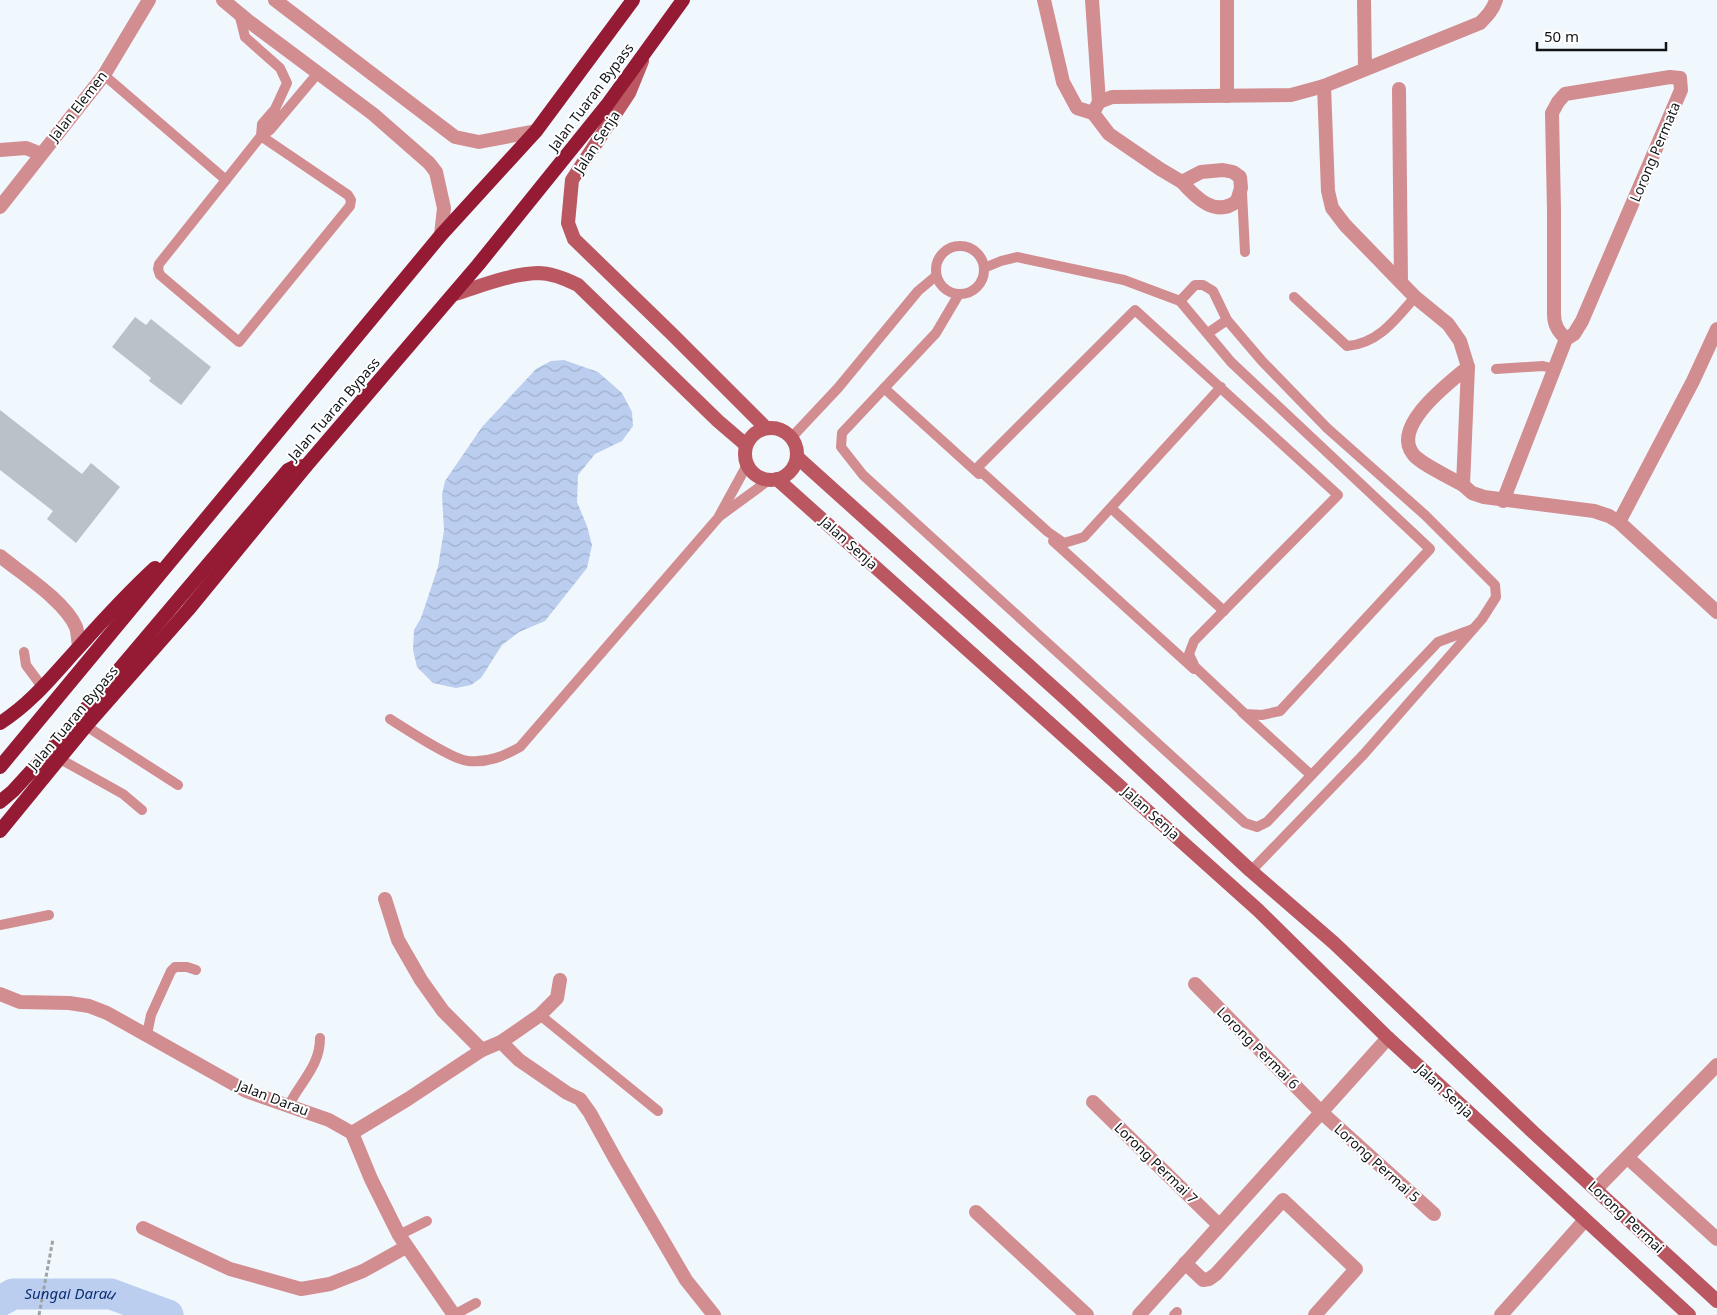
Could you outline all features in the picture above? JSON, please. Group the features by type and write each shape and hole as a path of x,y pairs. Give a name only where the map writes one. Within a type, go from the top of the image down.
{"highway":[{"name":"Jalan Tuaran Bypass","path":"0,766 441,235 536,131 633,0"},
{"name":"Jalan Tuaran Bypass","path":"0,830 86,726 188,610 306,466 455,294 607,105 682,0"},
{"path":"0,802 13,791 55,745 288,470 294,467 306,466"},
{"path":"3,719 26,704 43,688 137,585 198,527"}],"main road":[{"name":"Jalan Senja","path":"647,49 629,93 572,180 568,223 574,239 766,428 780,430 791,438"},
{"path":"455,294 515,276 539,273 560,277 578,285 718,421 746,445"},
{"path":"747,465 745,459 746,445 754,434 766,428"},
{"path":"773,480 791,471 797,457 797,450 791,438"},
{"name":"Jalan Senja","path":"797,457 1252,871 1334,943 1534,1133"},
{"name":"Jalan Senja","path":"747,465 756,476 773,480 1258,910 1388,1038 1585,1220"},
{"name":"Lorong Permai","path":"1534,1133 1717,1301"},
{"path":"1585,1220 1689,1315"}],"street":[{"name":"Jalan Elemen","path":"0,207 104,75 148,0"},
{"path":"223,0 373,114 429,163 436,172 444,208 441,235"},
{"path":"275,0 455,137 479,142 536,131"},
{"path":"1044,0 1063,82 1077,108 1096,108 1112,98 1291,95 1324,86 1480,23 1489,15 1496,0"},
{"path":"1092,0 1096,108 1109,134 1182,182 1196,196 1214,207 1227,208 1232,205 1237,201 1241,188 1240,177 1233,172 1222,170 1201,172 1182,182"},
{"path":"1226,96 1227,0"},
{"path":"1364,0 1366,69"},
{"name":"Lorong Permata","path":"1503,501 1566,339 1574,334 1582,322 1681,90 1680,78 1670,77 1565,94 1552,113 1554,322 1558,331 1566,339"},
{"path":"1324,86 1328,191 1332,208 1344,225 1415,297 1448,324 1460,341 1468,367 1462,484"},
{"path":"1399,89 1401,282"},
{"path":"0,150 26,148 41,154"},
{"path":"1619,522 1693,381 1717,329"},
{"path":"1468,367 1434,395 1411,426 1407,438 1408,446 1414,456 1462,484 1472,493 1484,497 1503,501 1594,511 1609,516 1619,522 1717,612"},
{"path":"0,556 66,610 76,627 80,646"},
{"path":"384,899 398,940 422,980 443,1011 482,1050"},
{"path":"454,1315 402,1241 371,1178 352,1133 482,1050 501,1042 540,1015 557,998 560,980"},
{"name":"Lorong Permai 6","path":"1195,984 1321,1112"},
{"name":"Jalan Darau","path":"0,994 20,1002 69,1003 89,1006 107,1013 246,1091 329,1120 352,1133"},
{"path":"1139,1315 1388,1038"},
{"path":"501,1042 518,1060 567,1093 580,1099 590,1113 616,1162 686,1280 714,1315"},
{"path":"1596,1189 1717,1065"},
{"name":"Lorong Permai 7","path":"1093,1102 1219,1225"},
{"name":"Lorong Permai 5","path":"1321,1112 1434,1214"},
{"path":"1628,1158 1717,1239"},
{"path":"1185,1263 1203,1280 1209,1279 1216,1274 1283,1200 1356,1269 1315,1315"},
{"path":"976,1212 1087,1315"},
{"path":"1501,1315 1585,1220"},
{"path":"142,1228 230,1269 302,1289 330,1284 363,1271 402,1241"}],"lane":[{"path":"239,13 245,36 280,68 287,83 274,109 262,124 261,136"},
{"path":"261,136 348,195 351,200 350,206 239,342 160,275 159,264 261,136 270,130 318,73"},
{"path":"104,75 226,180"},
{"path":"1241,188 1245,252"},
{"path":"956,246 964,246 977,254 982,260 984,268 980,283 967,293 952,293 939,283 936,276 938,260 942,254 956,246"},
{"path":"984,268 1001,260 1017,257 1124,280 1180,300 1231,362 1430,550 1280,710 1262,715 1245,714 1195,667 1189,654 1194,641 1338,495 1136,310 977,468 1048,532 1064,543 1084,537 1220,387"},
{"path":"791,438 838,388 918,290 936,276"},
{"path":"1180,300 1195,285 1203,285 1213,291 1227,320 1262,361 1327,428 1425,515 1495,585 1496,597 1482,619 1364,754 1252,871"},
{"path":"959,294 936,333 842,433 841,447 863,475 1245,823 1257,827 1267,822 1438,642 1473,629"},
{"path":"1294,297 1347,346 1361,345 1373,338 1394,322 1415,297"},
{"path":"1208,333 1227,320"},
{"path":"1496,369 1543,366 1555,369"},
{"path":"884,388 1311,775"},
{"path":"390,719 446,752 466,761 486,761 503,756 520,747 718,518 747,465"},
{"path":"718,518 773,480"},
{"path":"1111,508 1224,611"},
{"path":"24,652 26,665 43,688"},
{"path":"86,726 178,785"},
{"path":"60,759 123,794 142,810"},
{"path":"0,925 49,914"},
{"path":"146,1034 151,1015 171,971 175,967 187,967 196,970"},
{"path":"540,1015 658,1111"},
{"path":"289,1105 315,1064 320,1050 320,1038"},
{"path":"402,1241 427,1221"},
{"path":"454,1315 476,1303"}],"path":[{"path":"39,1315 53,1240"}],"water":[{"path":"564,360 598,372 622,393 632,412 633,426 622,441 595,454 578,475 577,502 587,526 592,545 587,568 545,621 519,632 502,645 481,678 471,685 456,688 433,683 417,667 413,650 414,630 421,618 438,567 444,530 442,495 445,481 482,427 536,369 551,361"}],"building":[{"path":"135,317 146,325 151,319 211,367 181,405 149,381 151,378 112,347"},
{"path":"0,410 82,474 91,463 120,487 76,543 47,519 53,511 0,470"}],"waterway":[{"name":"Sungai Darau","path":"0,1301 13,1294 111,1294 168,1315"}]}
